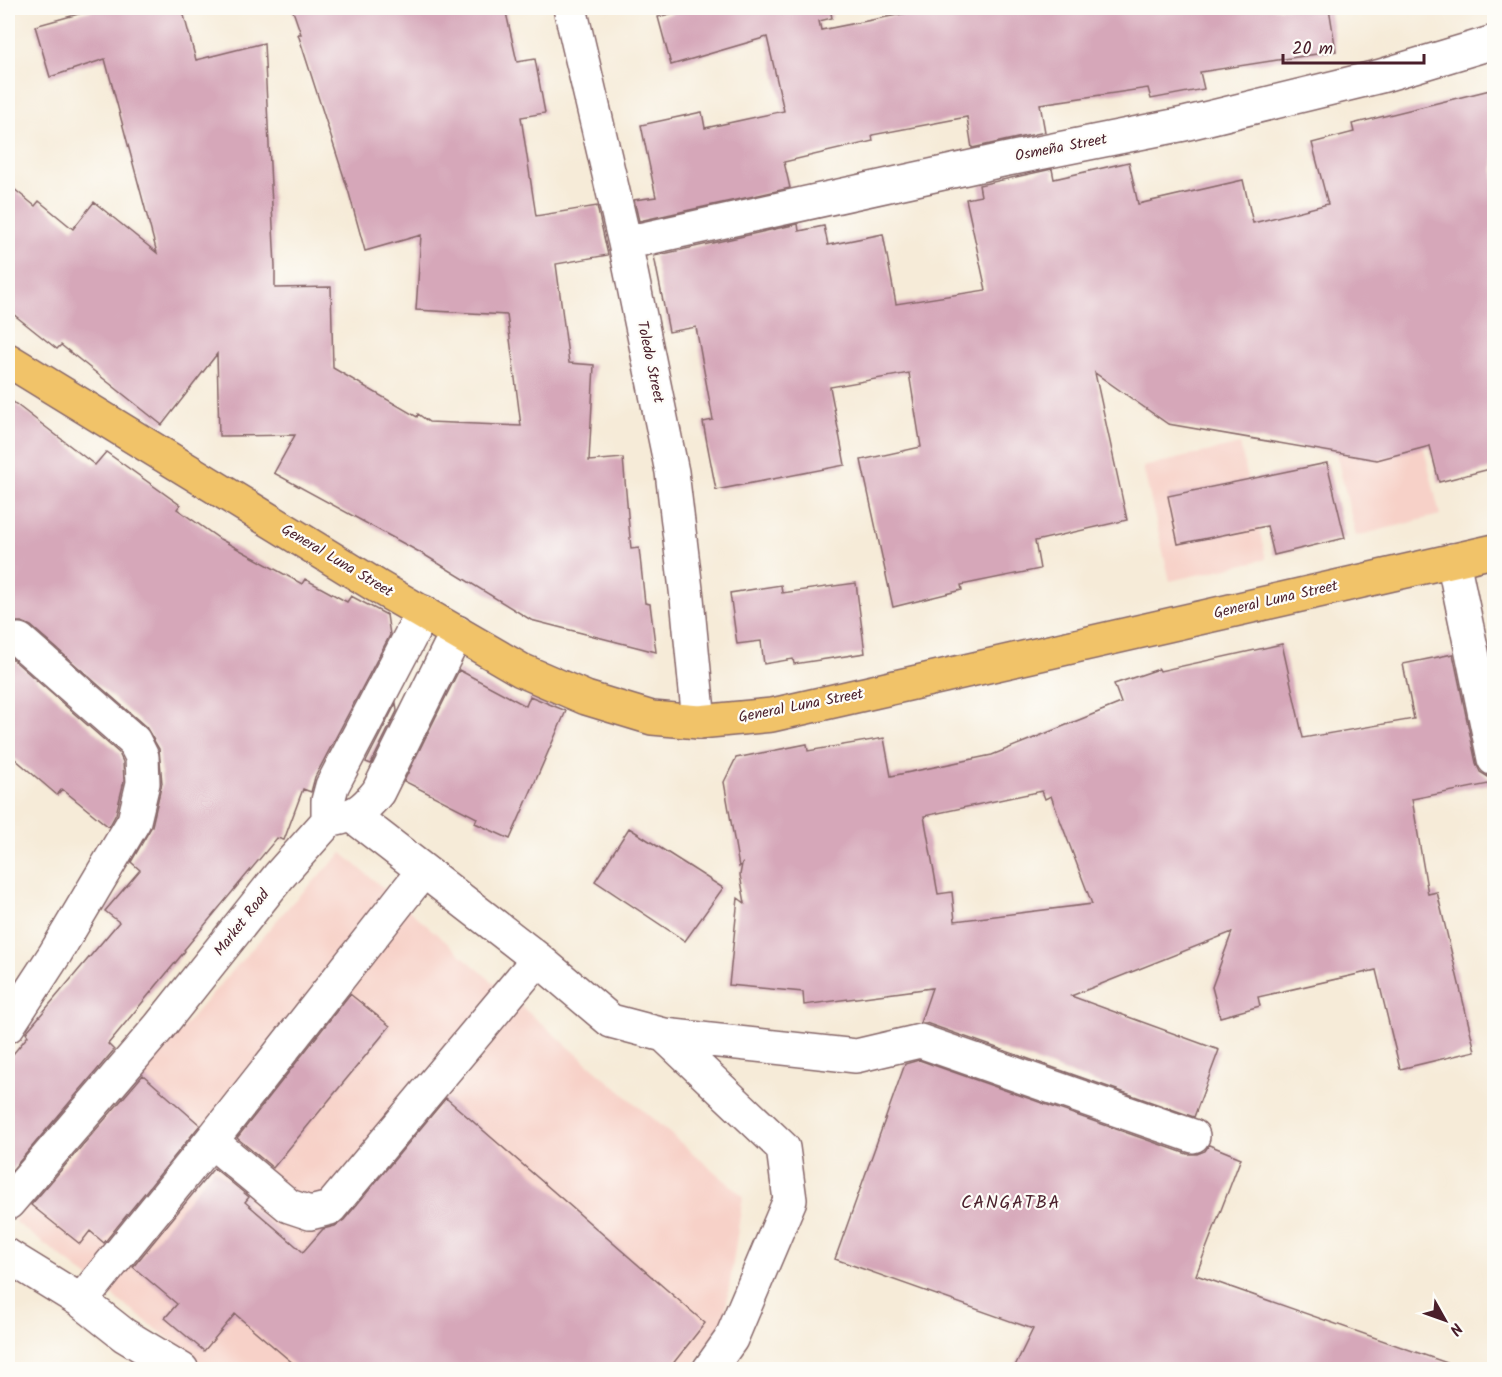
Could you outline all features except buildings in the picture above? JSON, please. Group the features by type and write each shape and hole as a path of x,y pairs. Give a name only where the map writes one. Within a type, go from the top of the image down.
{"main road":[{"name":"General Luna Street","path":"8,360 380,588 521,670 586,698 652,718 699,722 772,715 1494,551"}],"street":[{"name":"Toledo Street","path":"570,8 625,243 672,472 699,722"},
{"name":"Osmeña Street","path":"625,243 1003,160 1184,124 1381,76 1494,42"},
{"path":"1453,560 1494,759"},
{"path":"423,612 332,786 328,801 340,818 423,871 538,958 611,1021 664,1035 856,1056 920,1041 1193,1136"},
{"name":"Market Road","path":"8,1203 159,1027 279,876 340,818 367,806 378,792 457,632"},
{"path":"8,1026 55,954 134,821 143,783 142,757 134,741 19,640"},
{"path":"81,1301 211,1142 423,871"},
{"path":"211,1142 289,1206 310,1213 330,1208 538,958"},
{"path":"664,1035 783,1148 790,1200 731,1339 710,1370"},
{"path":"8,1256 81,1301 124,1335 182,1370"}],"shaded area":[{"path":"1400,349 1440,515 1356,536 1316,370"},
{"path":"1240,444 1266,559 1170,581 1143,467"},
{"path":"342,853 743,1196 724,1322 690,1370 209,1369 14,1221 291,904"}],"district":[{"name":"CANGATBA","path":"1011,1203"}]}
